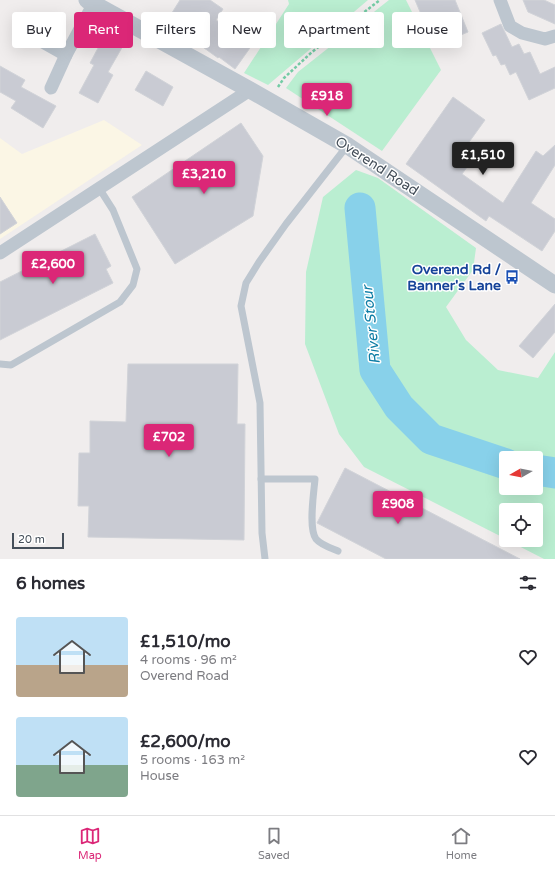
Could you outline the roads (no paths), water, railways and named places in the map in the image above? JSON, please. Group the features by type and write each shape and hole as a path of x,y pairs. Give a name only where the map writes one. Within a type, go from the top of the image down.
{"street":[{"path":"500,0 510,26 522,33 545,39 555,36"},
{"path":"51,88 90,2"},
{"name":"Overend Road","path":"90,2 348,146 555,285"},
{"path":"54,48 66,55"},
{"path":"0,253 250,90"}],"lane":[{"path":"265,559 262,533 260,403 241,306 246,283 259,262 286,224 348,146"},
{"path":"0,364 11,366 120,302 133,285 137,269 113,210 99,188"},
{"path":"261,479 315,479 312,531 316,539 324,545 338,551"}],"waterway":[{"name":"River Stour","path":"360,208 375,370 399,407 431,439 499,462"},
{"name":"River Stour","path":"543,471 555,473"}],"place":[{"name":"Overend Rd / Banner's Lane","path":"512,277"}]}
